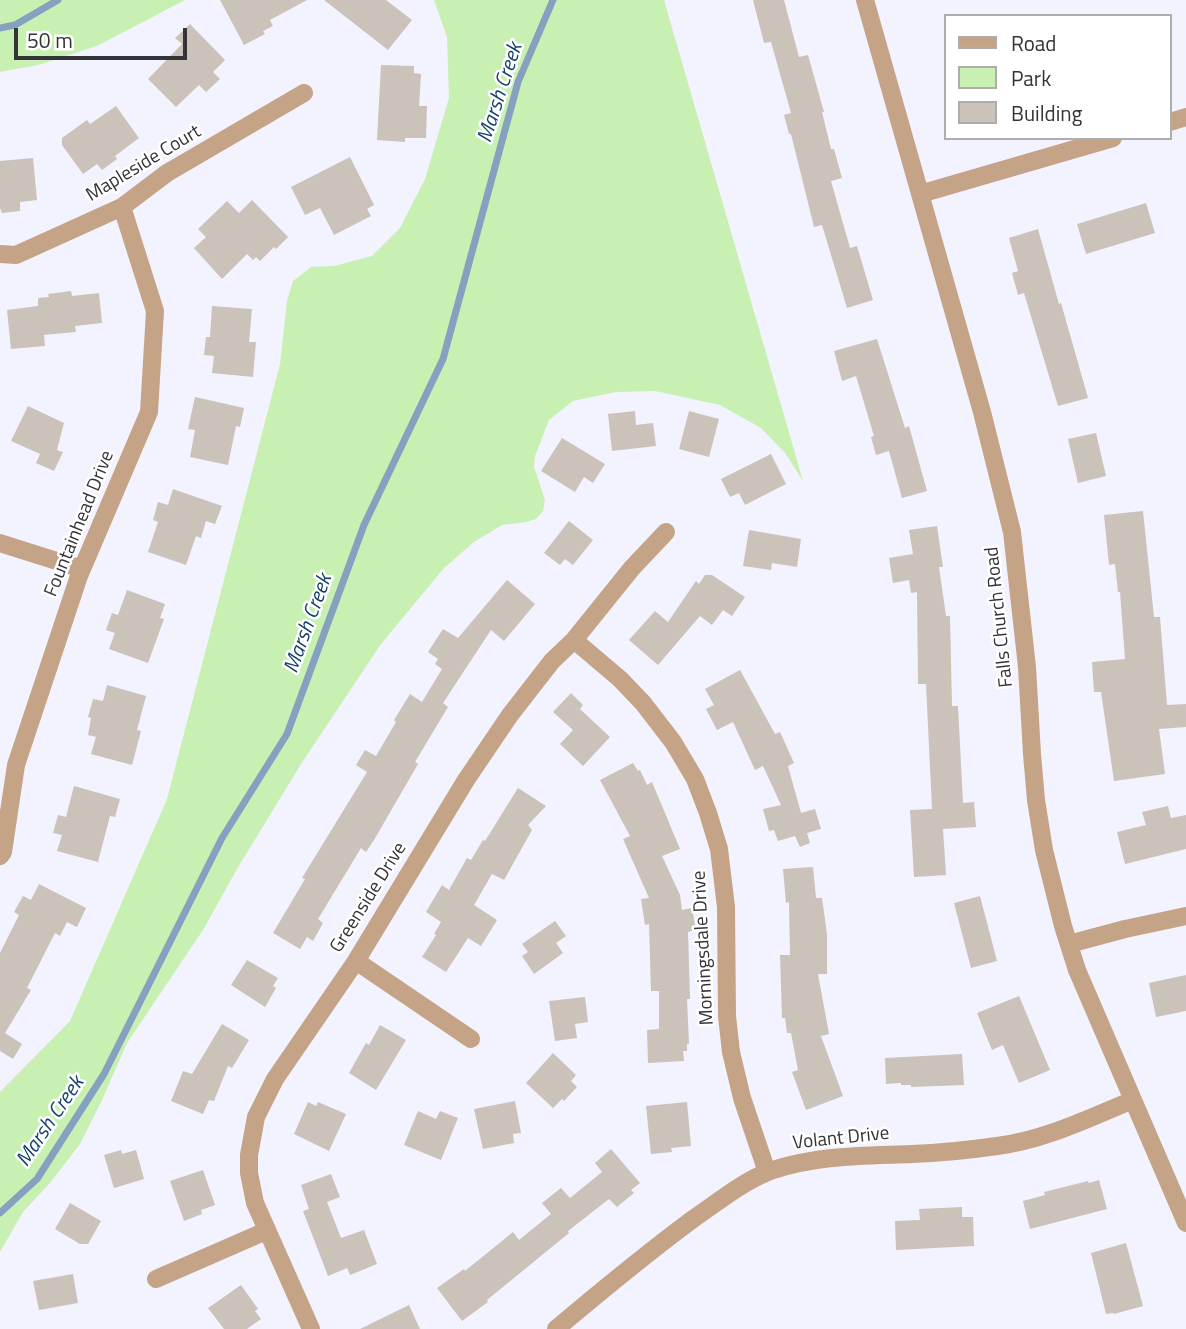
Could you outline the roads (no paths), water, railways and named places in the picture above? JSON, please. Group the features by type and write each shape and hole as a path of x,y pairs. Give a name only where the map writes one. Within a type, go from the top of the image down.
{"street":[{"name":"Falls Church Road","path":"864,0 982,412 1012,532 1027,667 1036,800 1044,850 1063,926 1077,970 1186,1223"},
{"name":"Mapleside Court","path":"0,254 16,255 122,207 167,173 304,93"},
{"path":"920,194 1106,140"},
{"name":"Fountainhead Drive","path":"2,845 16,765 82,569 149,412 155,311 122,207"},
{"name":"Greenside Drive","path":"311,1329 255,1203 249,1172 249,1155 256,1117 275,1079 356,961 466,780 510,715 552,661 574,640 632,568 666,532"},
{"path":"0,542 82,569"},
{"name":"Morningsdale Drive","path":"574,640 620,679 643,703 695,779 708,813 719,849 726,907 730,1052 741,1098 767,1172"},
{"path":"1069,944 1186,916"},
{"path":"356,961 471,1039"},
{"name":"Volant Drive","path":"556,1329 645,1255 736,1188 767,1172 790,1165 855,1155 913,1154 1000,1146 1069,1126 1133,1100"},
{"path":"156,1279 266,1231"}],"waterway":[{"path":"0,28 15,25 58,0"},
{"name":"Marsh Creek","path":"0,1213 37,1179 104,1074 222,838 287,734 364,525 443,359 518,82 553,0"}]}
